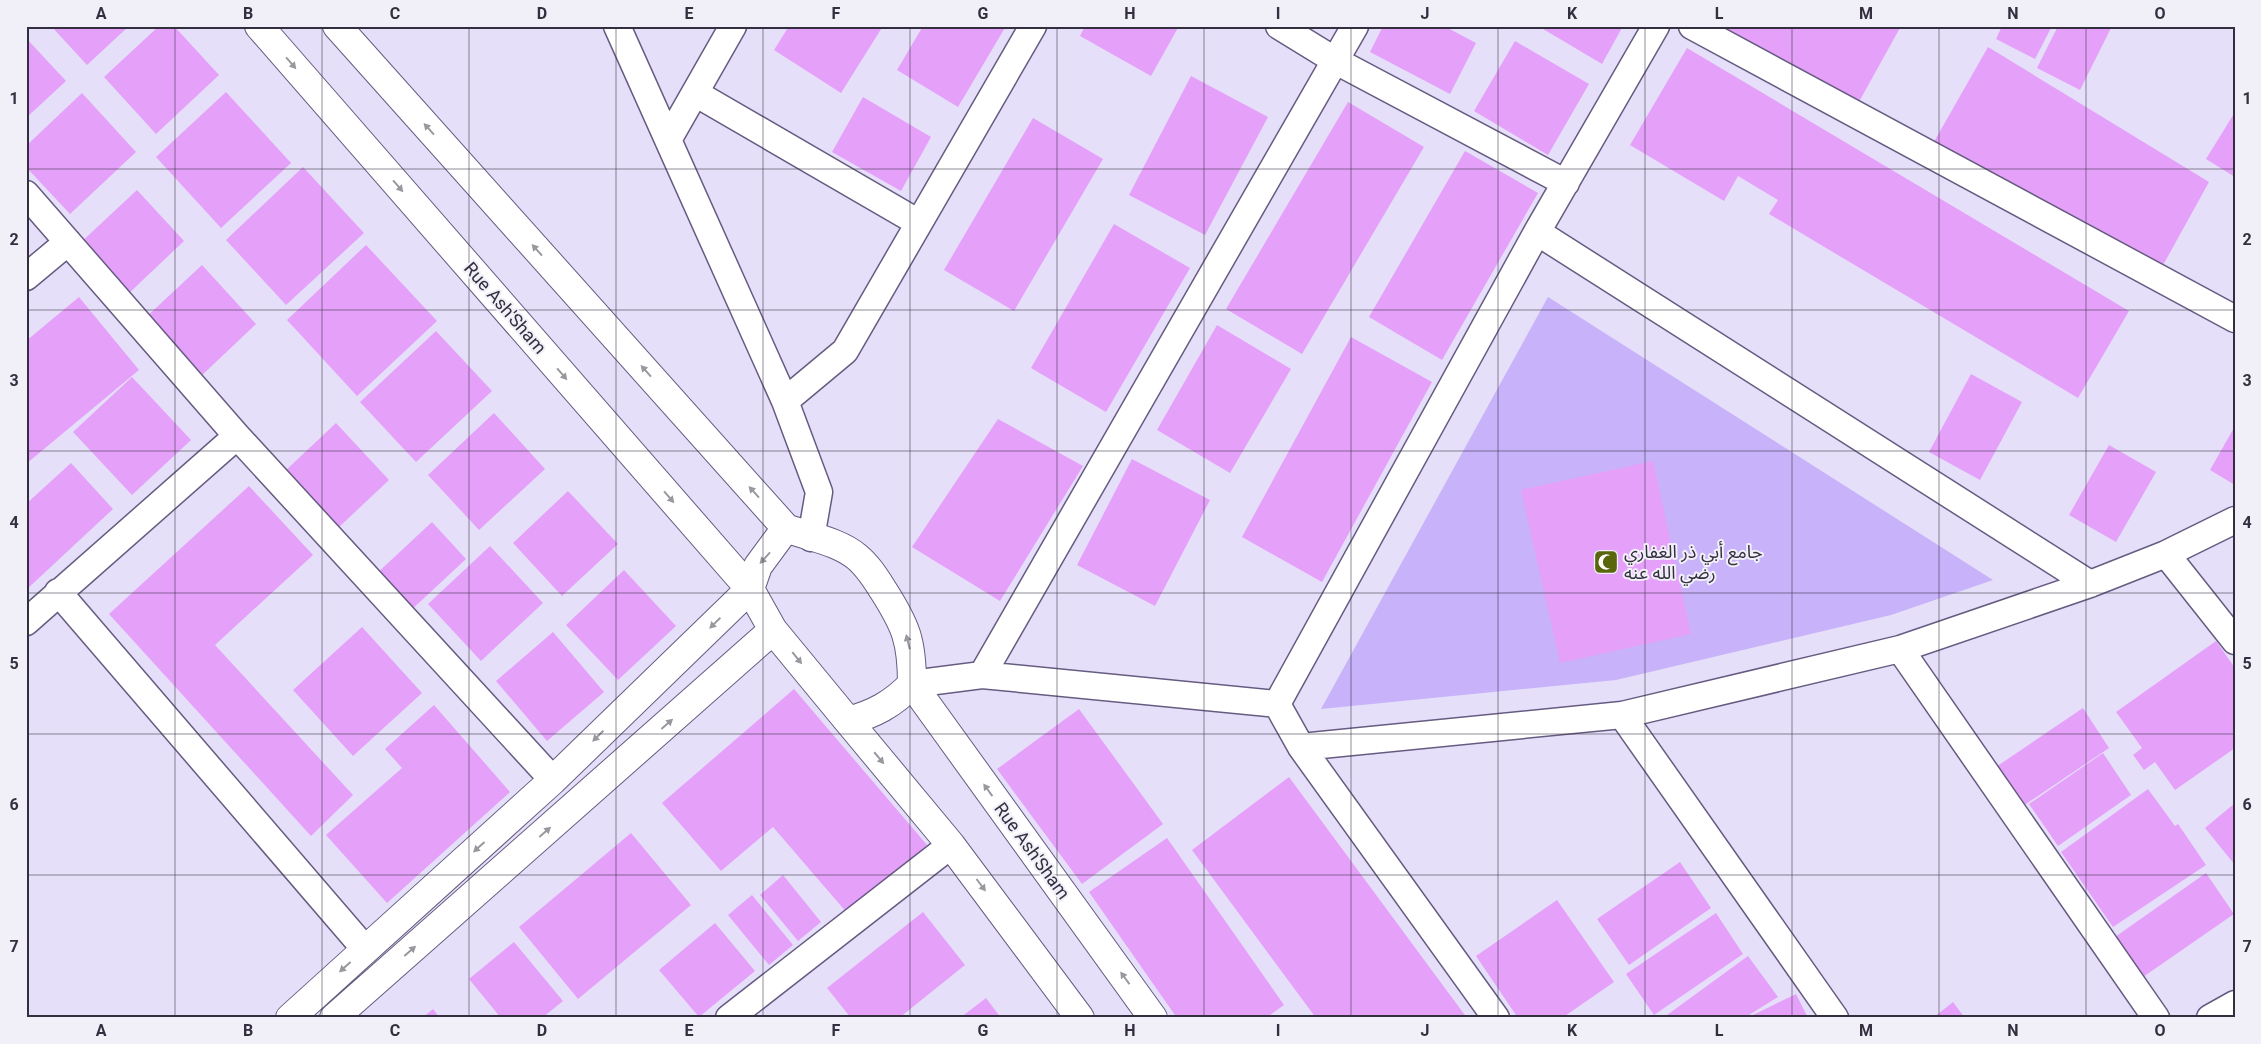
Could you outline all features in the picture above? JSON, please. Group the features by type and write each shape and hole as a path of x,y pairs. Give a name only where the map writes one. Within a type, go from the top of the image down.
{"main road":[{"name":"Rue Ash'Sham","path":"260,26 750,590 773,630 848,721"},
{"path":"337,26 799,533 831,543 850,553 873,574 903,621 912,656 912,684 899,698 883,708 866,716 848,721 951,845 1080,1018"},
{"path":"290,1018 553,780 750,590 758,566 799,533"},
{"path":"334,1018 773,630"},
{"name":"Rue Ash'Sham","path":"912,684 1153,1018"}],"street":[{"path":"617,26 785,401 819,492 799,533"},
{"path":"668,140 733,26"},
{"path":"785,401 845,351 1033,26"},
{"path":"1279,26 1336,61 1566,183"},
{"path":"982,675 1355,26"},
{"path":"1277,704 1537,232 1656,26"},
{"path":"1692,26 2235,319"},
{"path":"695,93 919,223"},
{"path":"26,194 237,436 553,780"},
{"path":"1537,232 2090,584"},
{"path":"26,277 68,242"},
{"path":"26,622 237,436"},
{"path":"1301,747 1622,715 1900,650 2090,584 2166,554 2235,520"},
{"path":"2166,554 2235,641"},
{"path":"58,592 365,949"},
{"path":"1900,650 2156,1018"},
{"path":"912,684 982,675 1277,704"},
{"path":"1277,704 1301,747 1496,1018"},
{"path":"1622,715 1836,1018"},
{"path":"729,1018 951,845"},
{"path":"2210,1018 2235,1004"}],"shaded area":[{"path":"1548,297 1993,580 1891,615 1616,680 1321,709"}],"building":[{"path":"51,26 129,26 87,65"},
{"path":"159,26 174,26 219,75 156,134 104,77"},
{"path":"789,26 883,26 841,93 774,50"},
{"path":"923,26 1006,26 958,107 897,70"},
{"path":"1085,26 1179,26 1151,76 1080,36"},
{"path":"1383,26 1444,26 1476,43 1450,94 1370,52"},
{"path":"1538,26 1623,26 1602,64"},
{"path":"1711,26 1901,26 1855,109"},
{"path":"2002,26 2052,26 2035,59 1996,39"},
{"path":"2058,26 2112,26 2080,90 2037,68"},
{"path":"26,38 66,81 26,118"},
{"path":"1515,41 1589,84 1548,155 1474,111"},
{"path":"1988,47 2209,182 2162,267 1931,147"},
{"path":"1687,48 2129,311 2078,398 1769,214 1778,200 1738,176 1724,201 1630,145"},
{"path":"1191,76 1268,117 1205,235 1129,195"},
{"path":"226,92 291,163 221,228 156,157"},
{"path":"82,93 136,152 70,214 26,167 26,146"},
{"path":"863,97 931,137 901,191 832,152"},
{"path":"1348,102 1424,147 1302,354 1226,309"},
{"path":"2235,112 2235,177 2206,159"},
{"path":"1033,118 1103,159 1014,311 944,270"},
{"path":"1465,151 1538,193 1442,360 1369,317"},
{"path":"303,167 364,233 286,305 226,240"},
{"path":"137,190 184,241 126,296 78,245"},
{"path":"1114,224 1190,268 1106,412 1031,368"},
{"path":"366,245 437,321 357,396 287,320"},
{"path":"202,265 256,324 198,379 143,320"},
{"path":"79,297 139,370 26,464 26,341"},
{"path":"1217,325 1291,369 1230,473 1157,430"},
{"path":"436,331 492,391 416,462 360,402"},
{"path":"1351,337 1432,382 1322,582 1242,537"},
{"path":"1971,374 2022,402 1980,480 1929,452"},
{"path":"132,377 191,440 132,495 73,432"},
{"path":"494,413 545,469 479,530 428,475"},
{"path":"998,419 1083,466 1000,601 912,547"},
{"path":"336,423 389,480 337,529 284,472"},
{"path":"2235,426 2235,485 2210,470"},
{"path":"2109,445 2156,472 2116,542 2069,515"},
{"path":"1132,459 1210,500 1155,606 1077,565"},
{"name":"جامع أبي ذر الغفاري رضي الله عنه","path":"1653,461 1691,634 1560,663 1521,490"},
{"path":"71,463 113,509 26,590 26,504"},
{"path":"249,486 313,555 215,645 353,795 311,836 109,614"},
{"path":"568,491 618,544 562,596 513,543"},
{"path":"432,522 466,559 408,613 374,576"},
{"path":"490,546 543,603 481,661 428,604"},
{"path":"624,570 676,626 618,680 566,625"},
{"path":"362,627 422,693 353,756 293,690"},
{"path":"553,632 604,692 547,741 496,681"},
{"path":"2216,641 2235,668 2235,748 2175,790 2155,762 2144,770 2133,755 2142,748 2116,712"},
{"path":"794,689 927,845 848,914 773,827 721,871 662,803"},
{"path":"434,705 510,792 387,903 326,835 402,768 385,749"},
{"path":"2083,708 2109,748 2020,808 1993,769"},
{"path":"1079,709 1163,824 1082,884 997,769"},
{"path":"2103,753 2131,795 2058,846 2029,804"},
{"path":"1289,777 1467,1018 1316,1018 1192,850"},
{"path":"2148,789 2175,826 2178,824 2206,865 2113,927 2061,852"},
{"path":"2235,803 2235,865 2205,828"},
{"path":"631,833 691,905 578,999 519,927"},
{"path":"1167,838 1284,1005 1266,1018 1177,1018 1089,892"},
{"path":"1680,862 1711,908 1629,965 1597,919"},
{"path":"2206,873 2234,914 2143,977 2115,937"},
{"path":"783,875 821,922 798,941 760,895"},
{"path":"752,895 793,945 769,965 728,915"},
{"path":"1557,900 1614,982 1562,1018 1518,1018 1476,956"},
{"path":"923,912 965,965 899,1018 851,1018 827,988"},
{"path":"1716,913 1743,954 1654,1015 1626,974"},
{"path":"715,923 755,971 699,1017 659,970"},
{"path":"514,942 563,1001 542,1018 501,1018 469,979"},
{"path":"1748,956 1778,997 1744,1018 1663,1018"},
{"path":"1796,994 1808,1018 1747,1018"},
{"path":"986,998 1001,1018 960,1018"},
{"path":"1953,1002 1965,1018 1933,1018"},
{"path":"433,1009 440,1018 422,1018"}],"place":[{"name":"جامع أبي ذر الغفاري رضي الله عنه","path":"1606,562"}]}
